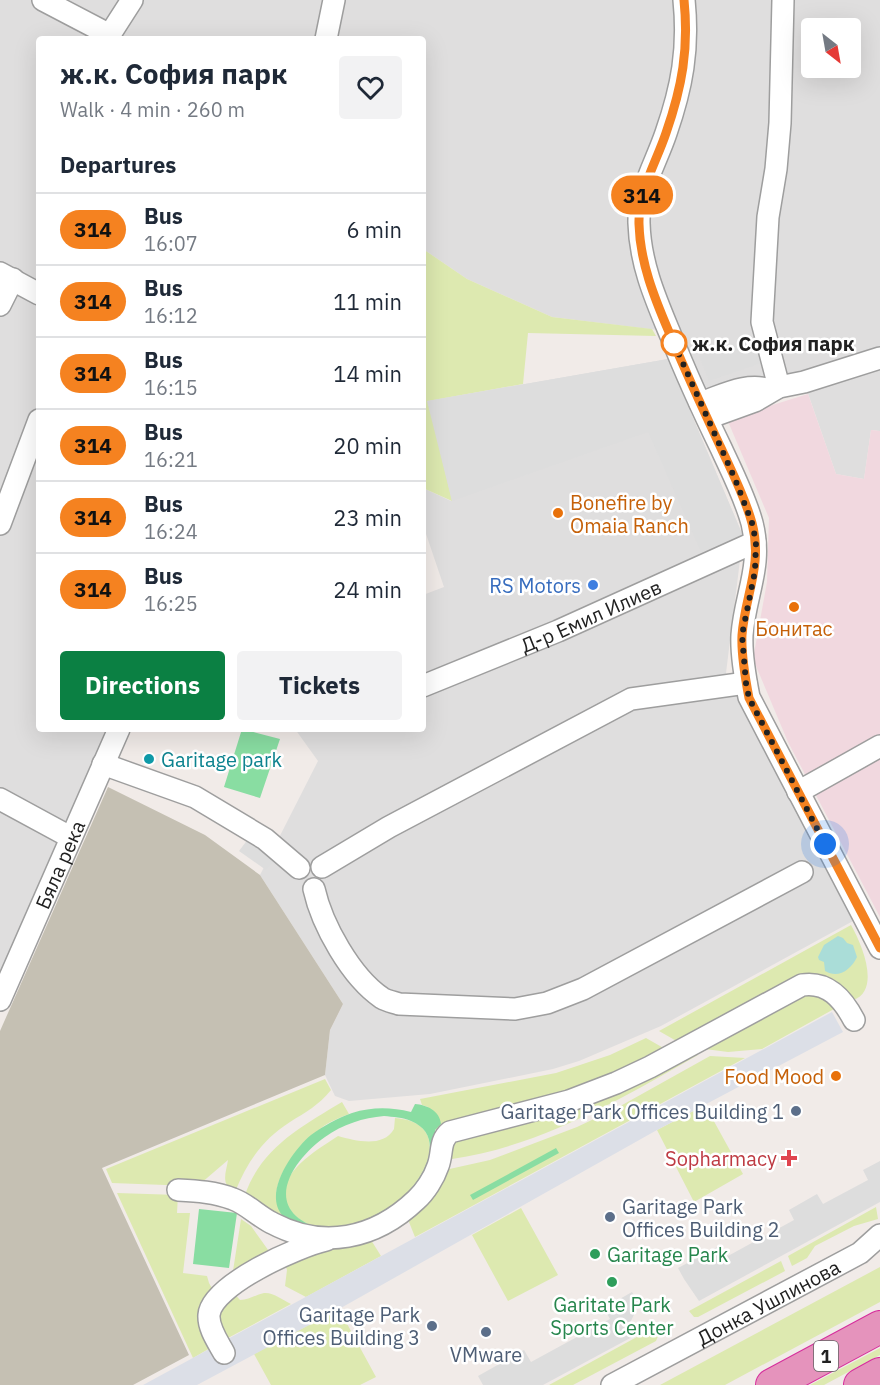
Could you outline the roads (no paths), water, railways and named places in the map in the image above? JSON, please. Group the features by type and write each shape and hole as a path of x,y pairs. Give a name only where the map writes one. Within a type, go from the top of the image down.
{"highway":[{"name":"1","path":"772,1385 880,1327"},
{"name":"1","path":"860,1385 880,1374"}],"street":[{"path":"43,0 106,36"},
{"path":"109,36 132,0"},
{"path":"327,36 334,0"},
{"path":"684,0 686,45 682,82 666,135 645,184 638,221 644,264 651,290 747,508 756,542 755,571 742,635 749,698 880,948"},
{"path":"775,389 762,322 768,217 776,169 780,123 783,0"},
{"path":"0,305 6,276 36,292"},
{"path":"704,411 746,387 759,386 775,389 880,358"},
{"path":"0,524 36,428"},
{"name":"Д-р Емил Илиев","path":"426,685 558,631 756,542"},
{"path":"322,867 389,827 631,699 746,683"},
{"name":"Бяла река","path":"0,1000 118,732"},
{"path":"798,792 880,746"},
{"path":"103,764 195,797 265,839 299,868"},
{"path":"0,800 70,837"},
{"path":"308,861 313,861 322,867 325,878 323,883 314,889 303,887 299,883 297,878 299,868 308,861"},
{"path":"314,889 317,905 329,930 361,980 384,999 408,1005 514,1009 547,1003 583,989 802,872"},
{"path":"224,1353 210,1326 209,1316 211,1308 221,1293 267,1264 313,1242 355,1235 394,1217 417,1200 426,1189 438,1166 442,1143 450,1132 569,1101 616,1083 703,1039 794,988 811,983 829,989 842,999 854,1020"},
{"path":"178,1191 203,1191 234,1199 273,1224 326,1239"},
{"path":"267,1264 276,1254 278,1245 273,1224"},
{"name":"Донка Ушлинова","path":"612,1385 870,1250 880,1235"}],"water":[{"path":"838,936 853,945 857,957 848,969 835,974 825,971 824,962 818,957 824,945"}],"place":[{"name":"ж.к. София парк","path":"674,343"},
{"name":"Bonefire by Omaia Ranch","path":"558,513"},
{"name":"RS Motors","path":"593,585"},
{"name":"Бонитас","path":"794,607"},
{"name":"Garitage park","path":"149,759"},
{"name":"Food Mood","path":"836,1076"},
{"name":"Garitage Park Offices Building 1","path":"796,1111"},
{"name":"Sopharmacy","path":"789,1158"},
{"name":"Garitage Park Offices Building 2","path":"610,1217"},
{"name":"Garitage Park","path":"595,1254"},
{"name":"Garitate Park Sports Center","path":"612,1282"},
{"name":"Garitage Park Offices Building 3","path":"432,1326"},
{"name":"VMware","path":"486,1332"}]}
